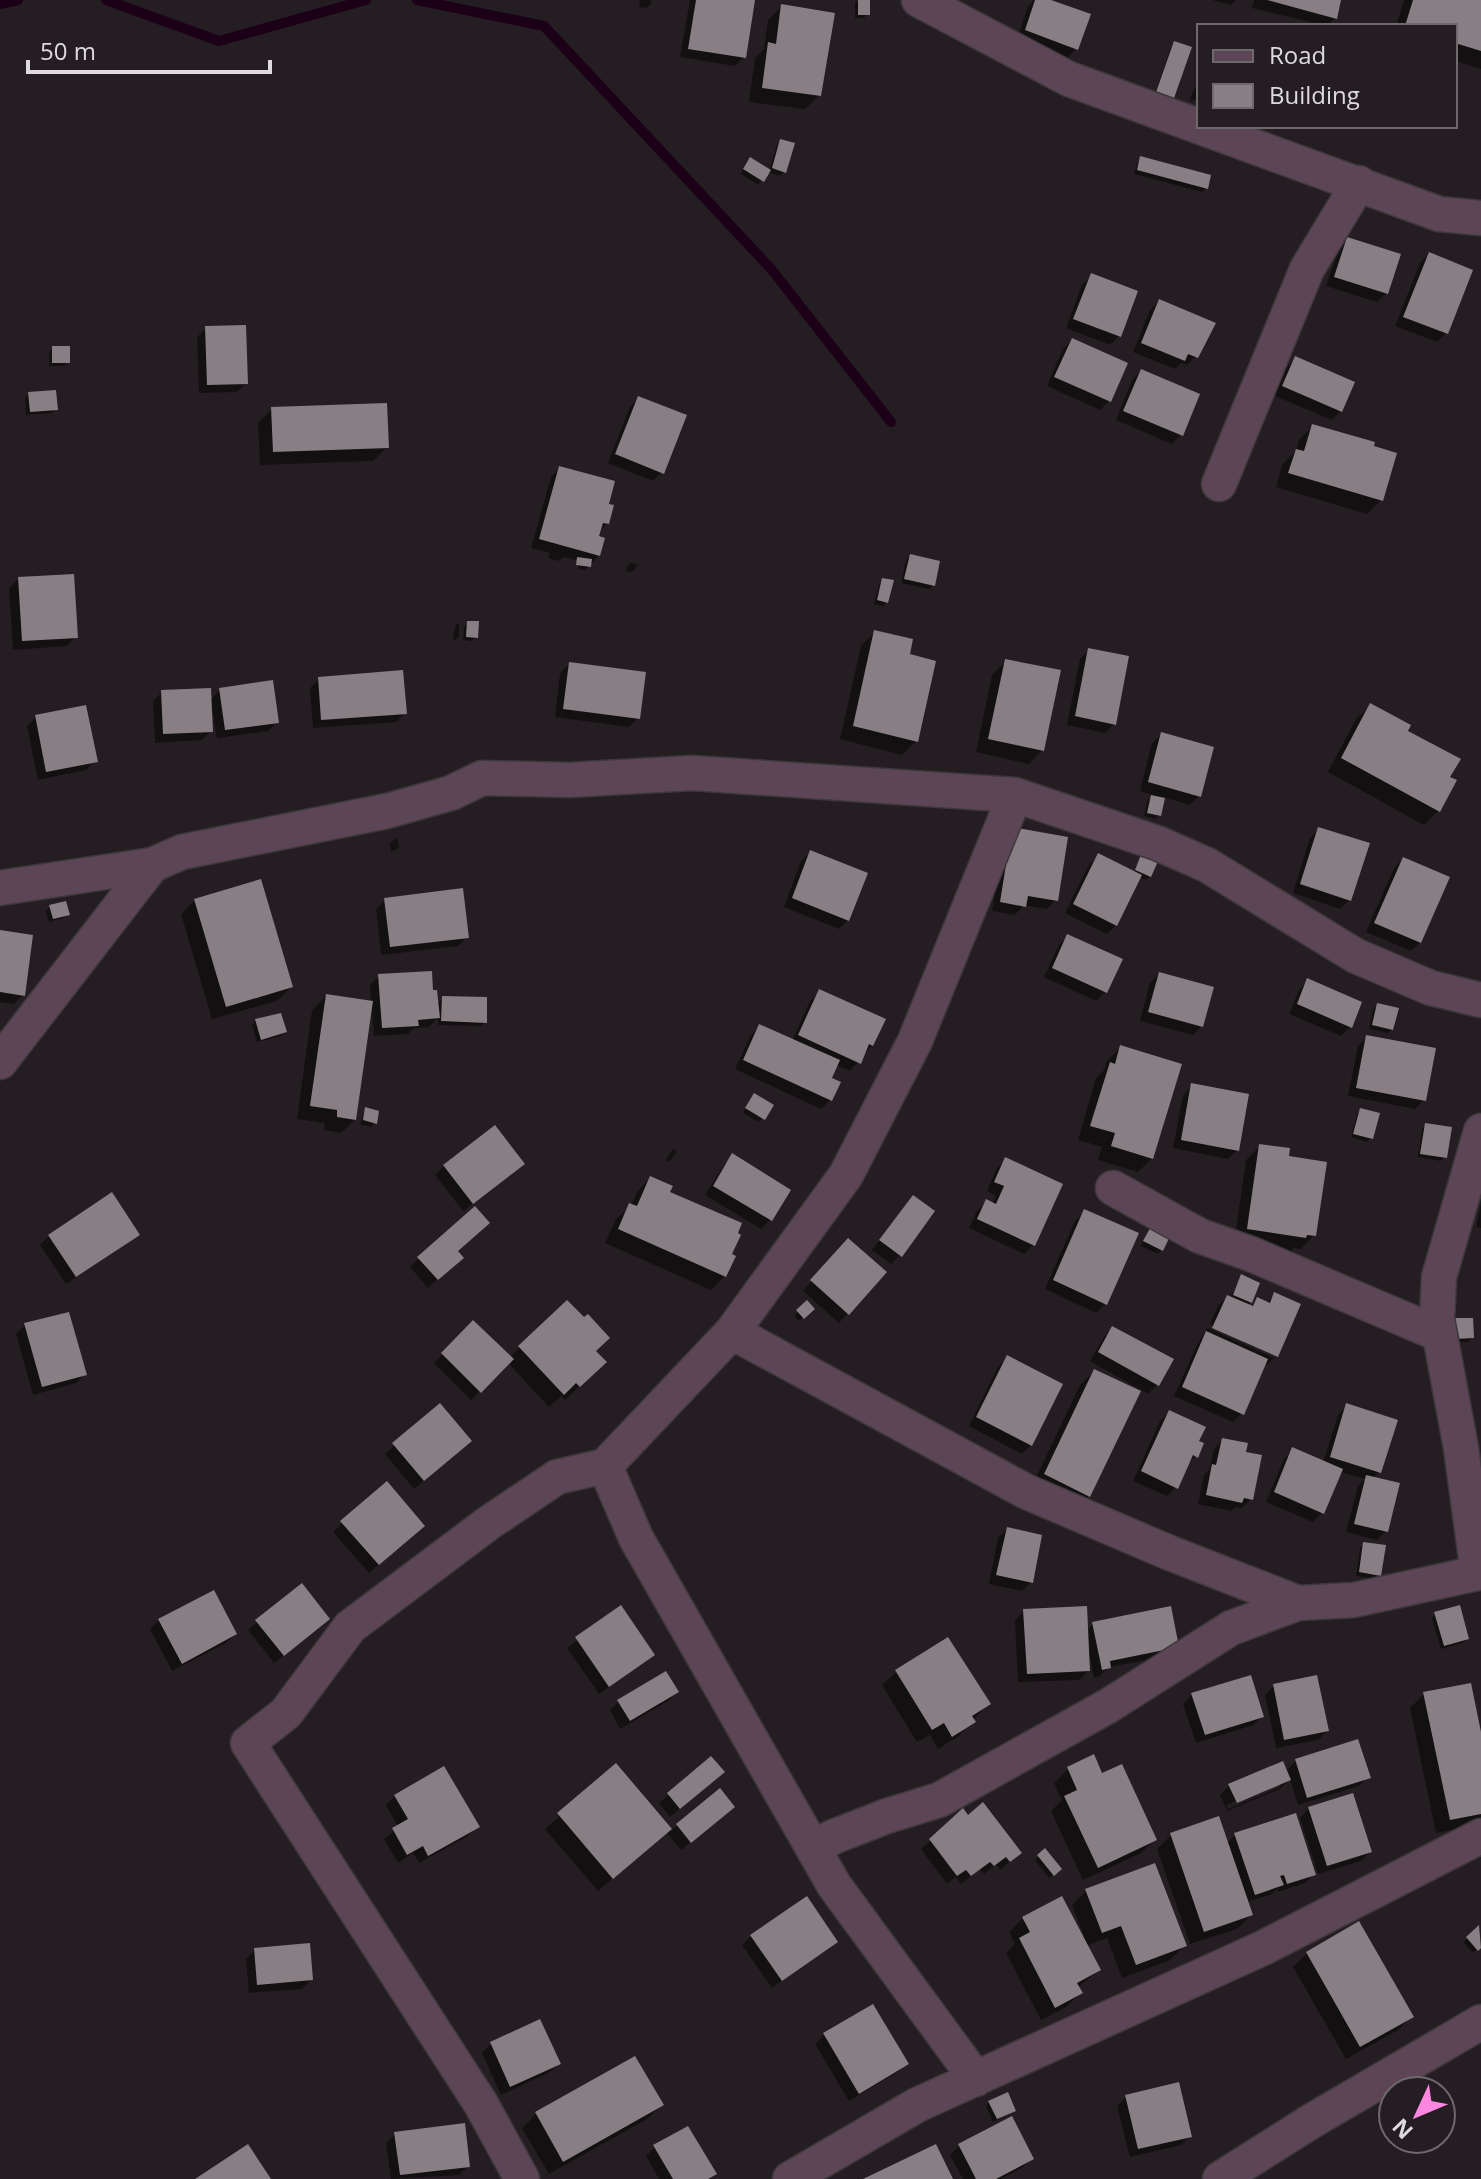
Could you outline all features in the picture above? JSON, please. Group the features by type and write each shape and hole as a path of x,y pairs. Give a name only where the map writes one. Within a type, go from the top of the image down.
{"street":[{"path":"919,0 1069,79 1197,127"},
{"path":"1200,128 1439,214 1481,218"},
{"path":"1219,484 1307,269 1359,183"},
{"path":"0,888 152,865 182,852 215,844 302,830 387,811 451,793 482,778 569,780 692,773 1015,795 1157,843 1207,865 1356,956 1431,988 1481,1000"},
{"path":"522,2179 481,2104 248,1743 286,1713 350,1627 490,1522 557,1477 605,1466 732,1332 846,1175 915,1041 1015,795"},
{"path":"0,1062 152,865"},
{"path":"813,1848 860,1826 939,1800 1108,1706 1231,1628 1298,1603 1354,1600 1479,1580 1461,1448 1437,1319 1439,1277 1481,1131"},
{"path":"1113,1188 1200,1236 1251,1254 1439,1334"},
{"path":"732,1332 1027,1492 1298,1603"},
{"path":"605,1466 636,1538 834,1885 976,2079"},
{"path":"792,2179 917,2105 1263,1948 1481,1836"},
{"path":"1220,2179 1310,2122 1481,2022"}],"building":[{"path":"696,0 755,0 746,58 688,49"},
{"path":"858,0 870,0 870,15 858,15"},
{"path":"1035,0 1051,0 1091,14 1078,50 1025,30"},
{"path":"1267,0 1341,0 1337,19"},
{"path":"1413,0 1481,0 1481,51 1457,44 1457,24 1406,24"},
{"path":"781,4 835,13 821,96 762,88 768,42 776,44"},
{"path":"1174,41 1192,47 1173,101 1155,95"},
{"path":"780,139 795,143 786,173 772,168"},
{"path":"1140,156 1211,175 1208,189 1137,170"},
{"path":"750,157 771,170 764,182 743,169"},
{"path":"1347,237 1401,254 1388,294 1334,277"},
{"path":"1429,252 1473,270 1448,334 1403,317"},
{"path":"1091,273 1138,291 1121,337 1073,319"},
{"path":"1159,299 1216,323 1198,358 1188,354 1185,361 1141,343"},
{"path":"246,325 248,384 207,385 205,326"},
{"path":"1072,338 1128,363 1111,402 1054,377"},
{"path":"52,346 70,346 70,363 52,363"},
{"path":"1295,356 1355,382 1342,412 1282,386"},
{"path":"1141,369 1200,394 1183,436 1123,411"},
{"path":"56,390 58,410 30,412 28,392"},
{"path":"638,396 687,415 664,474 615,454"},
{"path":"387,403 389,448 273,452 271,407"},
{"path":"1312,424 1375,442 1374,446 1397,453 1383,501 1288,473 1296,449 1304,451"},
{"path":"559,466 615,481 609,504 614,505 609,524 603,523 599,536 605,538 600,556 539,539"},
{"path":"910,554 940,561 935,586 904,579"},
{"path":"577,557 592,559 591,567 576,565"},
{"path":"74,574 78,638 22,641 18,577"},
{"path":"882,578 894,580 888,603 877,600"},
{"path":"467,621 479,621 478,638 466,637"},
{"path":"874,630 913,639 910,654 936,661 918,742 853,726"},
{"path":"1088,648 1129,656 1116,725 1075,716"},
{"path":"1005,659 1061,670 1044,751 988,739"},
{"path":"569,662 646,672 640,719 563,709"},
{"path":"403,670 407,714 321,720 318,677"},
{"path":"273,680 279,723 225,730 219,688"},
{"path":"211,688 213,732 163,734 161,690"},
{"path":"1370,703 1411,725 1408,731 1461,759 1450,777 1457,780 1440,812 1341,758"},
{"path":"86,705 98,762 46,772 35,715"},
{"path":"1161,732 1214,747 1201,797 1148,782"},
{"path":"1151,795 1165,798 1161,816 1147,813"},
{"path":"1012,827 1068,837 1058,901 1028,896 1026,907 1000,902"},
{"path":"1318,827 1370,843 1351,901 1300,884"},
{"path":"810,850 868,873 849,921 792,898"},
{"path":"1142,852 1159,859 1151,877 1135,870"},
{"path":"1098,853 1142,875 1117,926 1073,904"},
{"path":"1403,857 1450,877 1421,943 1374,923"},
{"path":"261,879 293,987 226,1007 194,899"},
{"path":"463,888 469,938 390,947 384,898"},
{"path":"66,901 70,915 53,919 49,905"},
{"path":"0,930 33,935 25,996 0,992"},
{"path":"1067,934 1123,959 1107,993 1052,968"},
{"path":"432,971 440,1018 418,1020 419,1026 382,1028 378,974"},
{"path":"1159,972 1214,987 1203,1027 1148,1012"},
{"path":"1307,978 1362,1002 1352,1028 1297,1004"},
{"path":"819,989 886,1019 873,1046 869,1044 861,1064 798,1035"},
{"path":"326,994 373,1001 356,1120 337,1117 337,1110 310,1106"},
{"path":"442,996 487,997 487,1023 441,1021"},
{"path":"1377,1003 1399,1008 1393,1030 1372,1025"},
{"path":"281,1013 287,1032 261,1040 255,1019"},
{"path":"759,1024 840,1060 832,1078 841,1082 832,1101 743,1060"},
{"path":"1366,1035 1436,1048 1426,1101 1356,1088"},
{"path":"1120,1045 1182,1064 1153,1159 1111,1146 1115,1133 1090,1126 1110,1062 1115,1064"},
{"path":"1191,1083 1249,1094 1239,1151 1181,1140"},
{"path":"754,1093 774,1105 765,1120 745,1108"},
{"path":"365,1107 379,1111 377,1124 363,1120"},
{"path":"1360,1108 1380,1113 1373,1139 1353,1134"},
{"path":"1425,1123 1452,1127 1447,1158 1420,1154"},
{"path":"495,1125 525,1164 473,1204 443,1165"},
{"path":"1259,1144 1290,1148 1289,1156 1327,1162 1316,1236 1307,1235 1306,1238 1247,1229"},
{"path":"732,1153 791,1190 772,1221 713,1186"},
{"path":"1005,1157 1063,1184 1035,1246 977,1219 986,1199 996,1204 1004,1186 994,1182"},
{"path":"650,1176 673,1186 670,1192 742,1223 738,1233 741,1235 732,1254 736,1256 726,1277 618,1229 629,1203 637,1206"},
{"path":"112,1192 140,1235 76,1277 48,1235"},
{"path":"913,1195 935,1211 902,1257 879,1240"},
{"path":"475,1206 490,1223 458,1251 464,1258 438,1280 417,1257"},
{"path":"1084,1209 1139,1233 1107,1305 1053,1280"},
{"path":"1153,1223 1172,1232 1163,1251 1143,1241"},
{"path":"848,1238 887,1272 849,1315 810,1280"},
{"path":"1241,1274 1260,1283 1252,1303 1233,1295"},
{"path":"1274,1292 1301,1304 1278,1357 1212,1328 1227,1295 1253,1306 1257,1297 1270,1303"},
{"path":"567,1300 584,1317 588,1314 610,1338 596,1351 607,1362 580,1387 576,1383 564,1395 518,1346"},
{"path":"807,1300 815,1309 804,1319 796,1310"},
{"path":"69,1312 87,1375 42,1387 24,1323"},
{"path":"1454,1318 1473,1318 1474,1338 1455,1339"},
{"path":"473,1320 514,1359 481,1393 441,1353"},
{"path":"1112,1326 1174,1359 1159,1386 1098,1352"},
{"path":"1206,1331 1268,1359 1244,1415 1182,1387"},
{"path":"1007,1355 1063,1384 1032,1446 976,1417"},
{"path":"1094,1369 1141,1391 1090,1497 1044,1474"},
{"path":"440,1403 472,1441 424,1481 392,1443"},
{"path":"1346,1403 1398,1420 1381,1473 1330,1457"},
{"path":"1169,1410 1206,1427 1199,1441 1204,1443 1198,1458 1193,1455 1178,1489 1141,1471"},
{"path":"1222,1438 1248,1443 1246,1452 1262,1455 1253,1500 1244,1498 1242,1503 1206,1495 1212,1464 1216,1465"},
{"path":"1292,1447 1343,1469 1324,1514 1274,1492"},
{"path":"1366,1475 1400,1483 1388,1532 1354,1524"},
{"path":"387,1481 425,1526 379,1565 340,1521"},
{"path":"1007,1527 1042,1535 1033,1583 996,1575"},
{"path":"1363,1542 1386,1545 1381,1576 1359,1572"},
{"path":"302,1583 330,1619 284,1656 255,1620"},
{"path":"214,1590 237,1634 182,1664 158,1619"},
{"path":"621,1605 655,1655 609,1687 575,1637"},
{"path":"1460,1605 1469,1639 1444,1646 1434,1612"},
{"path":"1087,1606 1090,1671 1027,1674 1023,1609"},
{"path":"1171,1606 1179,1647 1110,1661 1111,1668 1102,1670 1092,1622"},
{"path":"948,1637 991,1704 972,1716 976,1722 952,1737 944,1723 932,1730 895,1670"},
{"path":"666,1671 679,1692 630,1721 617,1700"},
{"path":"1251,1675 1264,1717 1205,1735 1191,1693"},
{"path":"1317,1675 1329,1731 1284,1740 1273,1684"},
{"path":"1471,1683 1481,1732 1481,1814 1450,1820 1423,1692"},
{"path":"1358,1739 1371,1778 1307,1798 1295,1759"},
{"path":"1094,1754 1102,1773 1122,1764 1157,1840 1098,1868 1064,1796 1077,1790 1067,1767"},
{"path":"711,1756 725,1772 680,1809 667,1793"},
{"path":"1283,1761 1291,1780 1237,1803 1228,1784"},
{"path":"616,1763 672,1829 613,1879 557,1813"},
{"path":"444,1766 480,1827 428,1856 423,1846 407,1855 392,1828 408,1819 394,1795"},
{"path":"720,1788 735,1807 691,1843 676,1824"},
{"path":"1353,1793 1372,1852 1327,1866 1308,1807"},
{"path":"983,1802 1022,1853 1010,1862 1006,1857 994,1866 990,1862 971,1876 966,1870 957,1876 929,1839 963,1808 968,1815"},
{"path":"1296,1813 1316,1875 1287,1884 1284,1875 1280,1876 1284,1885 1255,1895 1234,1833"},
{"path":"1219,1816 1253,1915 1204,1932 1170,1833"},
{"path":"1045,1848 1062,1869 1054,1876 1037,1855"},
{"path":"1155,1863 1187,1946 1136,1965 1121,1926 1102,1933 1085,1889"},
{"path":"807,1896 838,1942 782,1981 750,1935"},
{"path":"1062,1896 1101,1970 1077,1983 1083,1993 1055,2008 1019,1938 1030,1932 1022,1917"},
{"path":"1359,1921 1414,2017 1360,2047 1306,1952"},
{"path":"1479,1925 1481,1948 1478,1951 1466,1937"},
{"path":"310,1943 313,1980 257,1985 254,1948"},
{"path":"873,2004 909,2064 859,2094 823,2033"},
{"path":"540,2019 561,2064 510,2087 490,2042"},
{"path":"635,2056 664,2105 563,2162 535,2112"},
{"path":"1179,2082 1192,2137 1138,2149 1125,2095"},
{"path":"1008,2092 1016,2111 997,2119 988,2101"},
{"path":"1012,2116 1034,2159 996,2179 976,2179 958,2144"},
{"path":"465,2123 470,2167 400,2175 394,2132"},
{"path":"688,2126 717,2174 708,2179 673,2179 653,2145"},
{"path":"248,2144 271,2179 195,2179"},
{"path":"936,2144 953,2179 863,2179"}],"waterway":[{"path":"0,4 18,0"},
{"path":"106,0 219,41 366,0"},
{"path":"417,0 544,26 772,270 891,422"}]}
